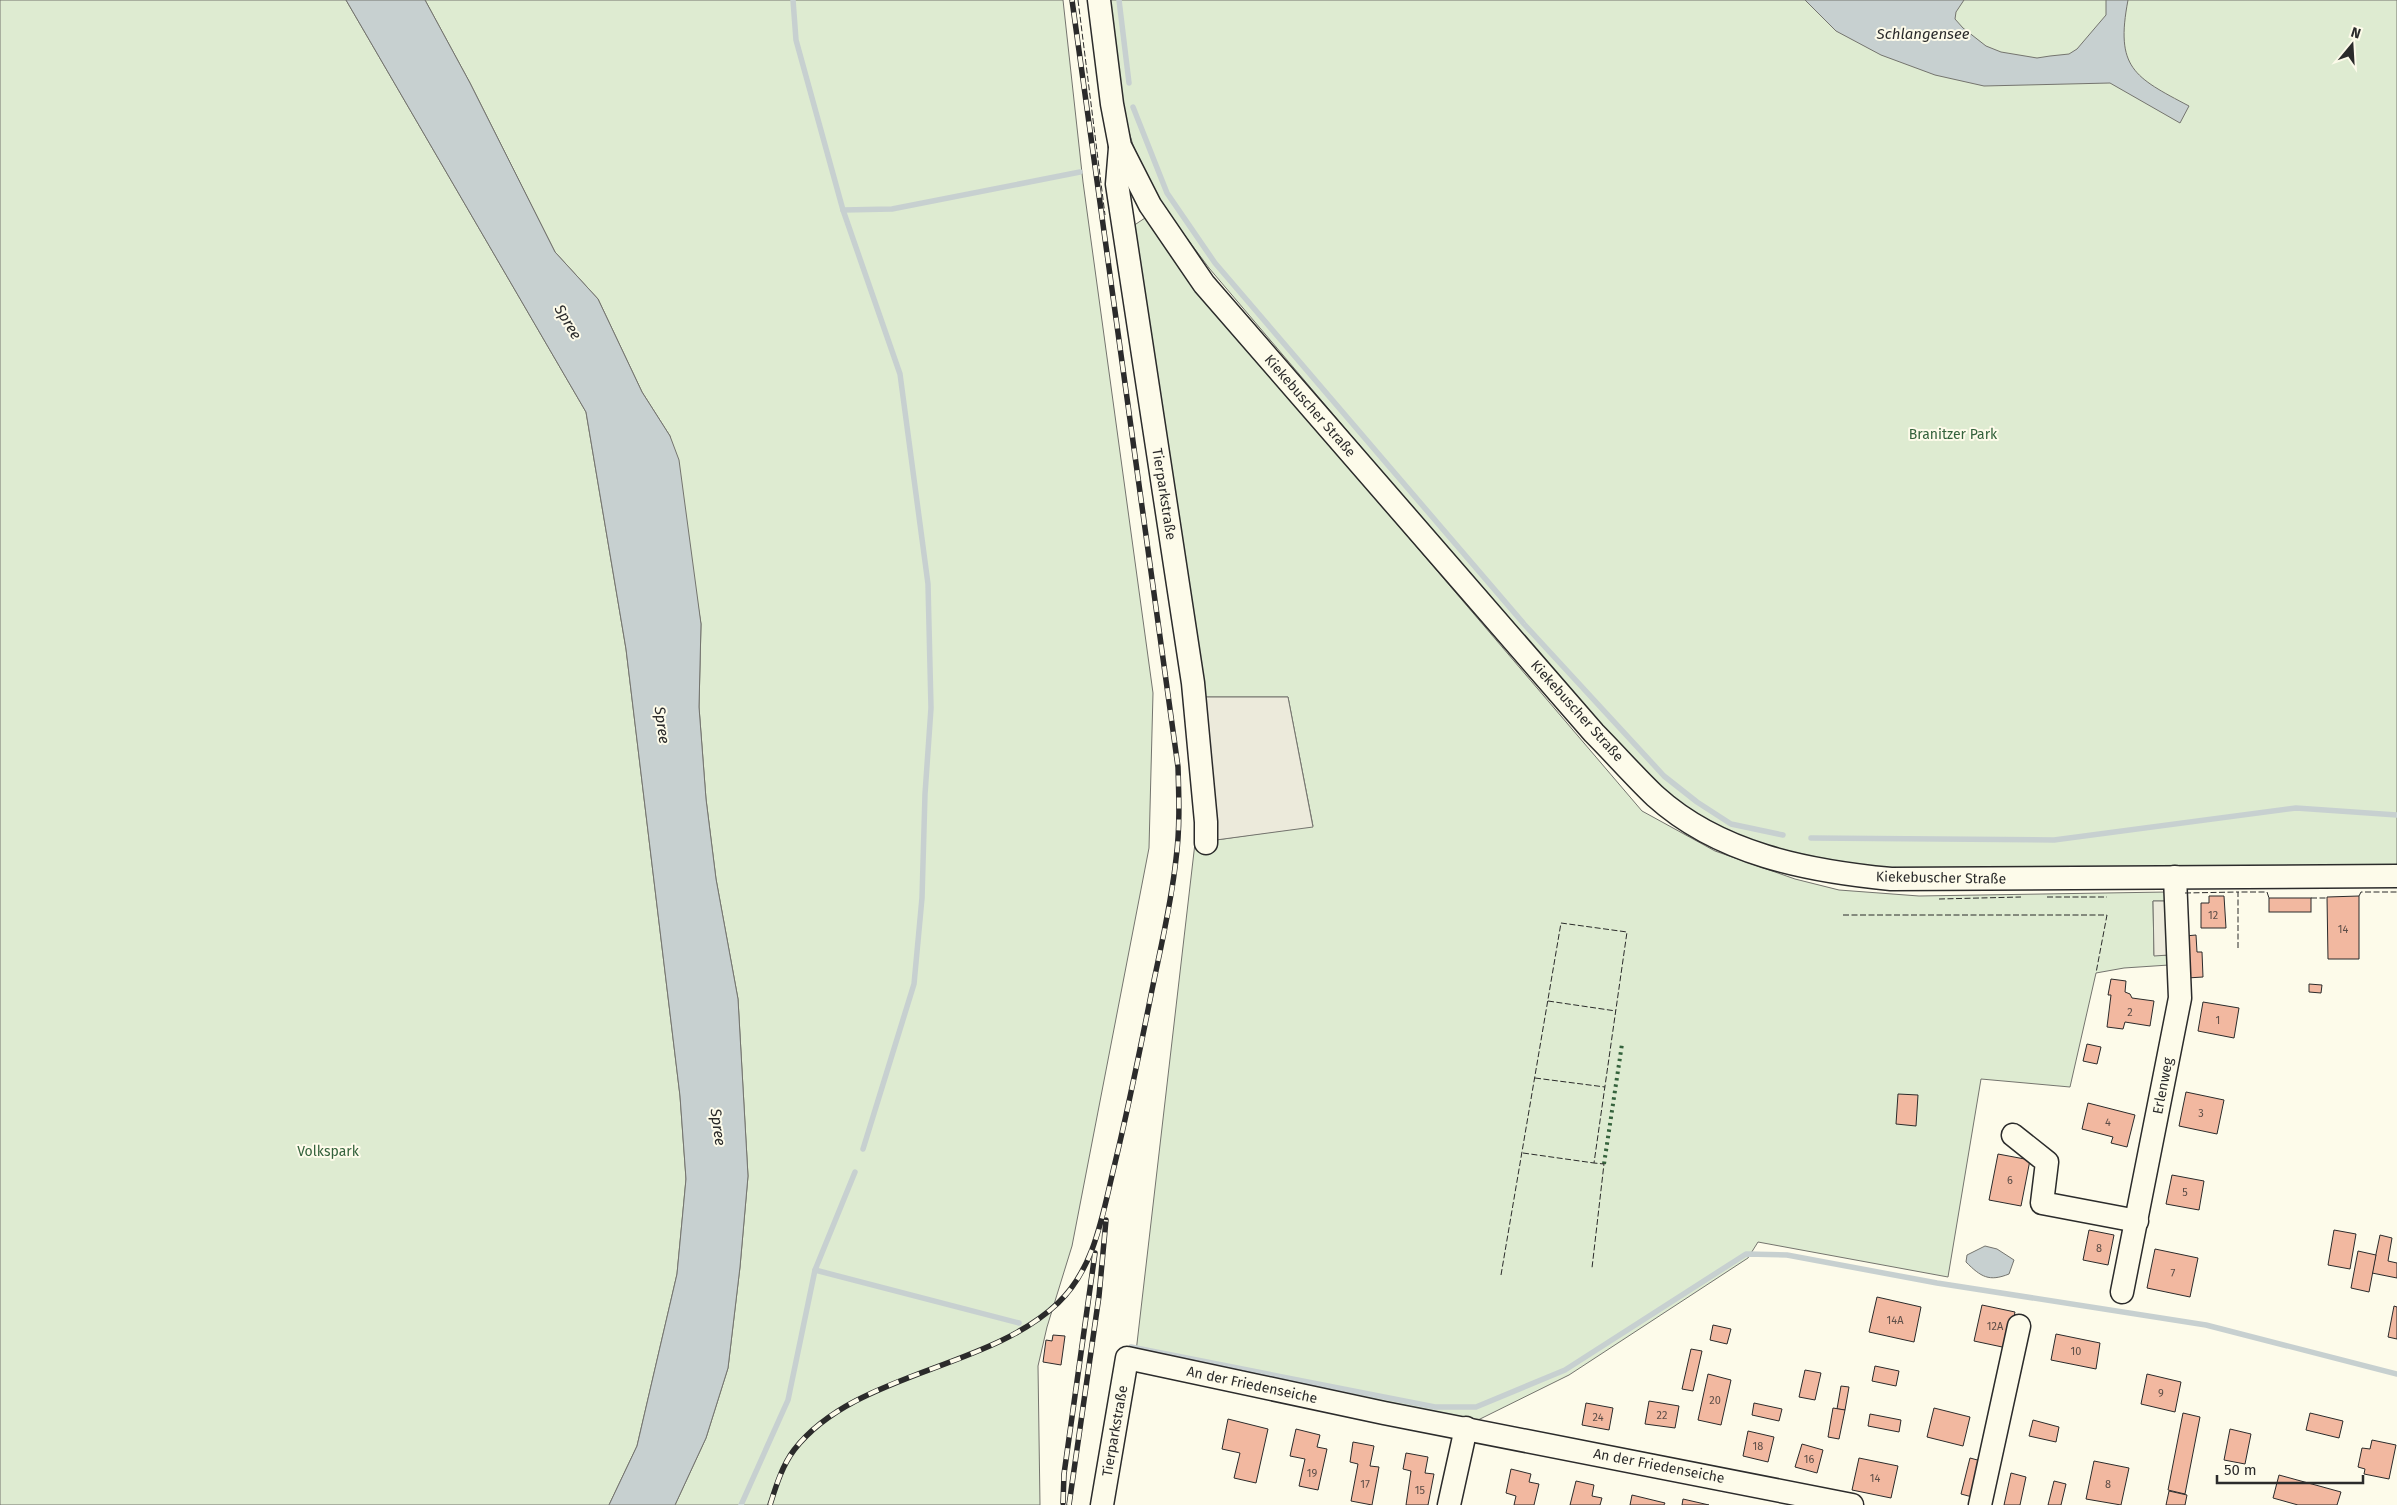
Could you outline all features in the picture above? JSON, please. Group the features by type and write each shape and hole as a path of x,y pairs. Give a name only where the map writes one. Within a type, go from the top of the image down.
{"street":[{"name":"Kiekebuscher Straße","path":"1099,0 1112,104 1120,146 1150,205 1204,284 1594,733 1656,796 1688,821 1722,841 1760,855 1858,876 1925,880 2397,876"},
{"name":"Tierparkstraße","path":"1120,146 1117,184 1193,683 1206,822 1206,843"},
{"name":"Erlenweg","path":"2122,1292 2180,998 2176,877"},
{"path":"2012,1136 2047,1162 2042,1203 2137,1221"},
{"path":"1980,1505 2019,1326"},
{"name":"Tierparkstraße","path":"1102,1505 1127,1358"},
{"name":"An der Friedenseiche","path":"1127,1358 1384,1413 1852,1505"},
{"path":"1449,1505 1466,1428"}],"green space":[{"name":"Volkspark","path":"0,0 346,0 586,412 626,649 680,1096 686,1179 677,1274 637,1446 609,1505 0,1505"},
{"path":"425,0 1063,0 1083,182 1153,693 1149,848 1072,1246 1047,1327 1038,1366 1040,1505 675,1505 706,1438 728,1368 748,1176 738,999 716,879 706,799 699,707 701,624 670,436 642,392 598,299 555,252 470,83"},
{"name":"Branitzer Park","path":"1108,0 2397,0 2397,870 1928,870 1861,866 1793,855 1727,831 1692,811 1659,788 1586,712 1209,268 1157,198 1133,145 1121,106"},
{"path":"1145,218 1183,273 1642,811 1715,851 1795,879 1839,890 1919,896 2167,892 2167,901 2153,901 2154,955 2169,955 2169,965 2124,968 2096,973 2070,1087 1981,1079 1948,1277 1758,1242 1748,1258 1569,1375 1474,1422 1136,1352 1195,843 1313,826 1288,697 1186,697 1133,226"}],"shaded area":[{"path":"1204,697 1288,697 1313,827 1216,840"},
{"path":"2153,901 2167,901 2169,955 2154,956"}],"water":[{"name":"Spree","path":"346,0 425,0 470,83 555,252 598,299 642,392 670,436 679,460 701,624 699,707 706,799 716,879 738,999 748,1176 728,1368 706,1438 675,1505 609,1505 637,1446 677,1274 686,1179 680,1096 626,649 586,412"},
{"name":"Schlangensee","path":"1805,0 1964,0 1956,12 1955,19 1963,28 1986,46 2001,52 2037,58 2069,54 2077,49 2106,15 2106,0 2128,0 2124,41 2127,56 2133,68 2154,87 2189,106 2180,123 2110,83 1984,86 1935,75 1881,55 1836,31"},
{"path":"1985,1246 1997,1249 2014,1260 2009,1274 1996,1278 1986,1277 1966,1262 1967,1255"}],"building":[{"path":"2209,896 2224,896 2226,928 2201,928 2201,903 2209,903"},
{"path":"2359,896 2359,959 2328,959 2327,897"},
{"path":"2269,898 2311,898 2311,912 2269,912"},
{"path":"2196,935 2197,952 2202,952 2203,977 2187,978 2185,936"},
{"path":"2111,979 2126,981 2125,992 2130,994 2132,998 2154,1001 2150,1026 2125,1022 2123,1029 2107,1027 2111,995 2108,995"},
{"path":"2309,984 2322,985 2321,993 2309,992"},
{"path":"2203,1002 2239,1008 2234,1038 2198,1031"},
{"path":"2087,1044 2101,1047 2097,1064 2083,1061"},
{"path":"2186,1092 2224,1100 2217,1134 2179,1126"},
{"path":"1898,1094 1918,1095 1916,1126 1896,1124"},
{"path":"2088,1103 2135,1115 2127,1147 2111,1143 2113,1137 2082,1129"},
{"path":"1998,1154 2030,1160 2021,1206 1989,1200"},
{"path":"2172,1175 2204,1181 2199,1210 2166,1204"},
{"path":"2089,1230 2114,1235 2108,1265 2083,1260"},
{"path":"2334,1230 2356,1234 2350,1269 2328,1265"},
{"path":"2380,1235 2392,1238 2388,1261 2397,1263 2397,1278 2372,1273"},
{"path":"2155,1249 2198,1258 2190,1297 2147,1288"},
{"path":"2358,1251 2376,1255 2369,1292 2351,1288"},
{"path":"1877,1297 1921,1307 1914,1342 1869,1332"},
{"path":"1982,1305 2015,1312 2007,1348 1974,1341"},
{"path":"2394,1306 2397,1307 2397,1339 2388,1337"},
{"path":"1713,1325 1731,1329 1727,1344 1710,1340"},
{"path":"2056,1334 2100,1343 2096,1369 2051,1360"},
{"path":"1053,1335 1065,1336 1061,1365 1043,1362 1046,1340 1052,1341"},
{"path":"1691,1349 1702,1351 1693,1391 1682,1389"},
{"path":"1875,1366 1899,1371 1896,1386 1872,1381"},
{"path":"1805,1370 1821,1373 1815,1400 1799,1397"},
{"path":"1708,1374 1731,1380 1721,1425 1698,1420"},
{"path":"2147,1374 2181,1382 2175,1412 2141,1404"},
{"path":"1841,1386 1849,1387 1845,1410 1837,1409"},
{"path":"1649,1401 1679,1406 1675,1428 1645,1424"},
{"path":"1586,1403 1613,1408 1609,1430 1582,1425"},
{"path":"1754,1403 1782,1409 1779,1421 1752,1415"},
{"path":"1833,1408 1845,1410 1839,1439 1828,1437"},
{"path":"1934,1408 1970,1417 1963,1446 1927,1437"},
{"path":"2183,1413 2200,1417 2185,1494 2168,1490"},
{"path":"2310,1413 2343,1421 2339,1438 2306,1430"},
{"path":"1870,1414 1901,1420 1899,1432 1868,1426"},
{"path":"1228,1419 1268,1429 1256,1483 1234,1478 1240,1453 1222,1449"},
{"path":"2033,1420 2059,1427 2056,1442 2029,1436"},
{"path":"1296,1429 1320,1435 1317,1447 1327,1449 1318,1490 1299,1486 1305,1459 1290,1456"},
{"path":"2230,1429 2251,1434 2245,1464 2224,1460"},
{"path":"1748,1431 1774,1437 1768,1462 1743,1456"},
{"path":"2372,1440 2396,1445 2389,1479 2364,1474 2365,1469 2358,1467 2362,1448 2370,1449"},
{"path":"1353,1442 1374,1446 1370,1466 1379,1467 1372,1505 1351,1501 1358,1464 1350,1462"},
{"path":"1802,1444 1823,1450 1817,1473 1795,1467"},
{"path":"1406,1453 1428,1457 1425,1473 1434,1474 1428,1505 1406,1505 1411,1471 1403,1469"},
{"path":"1859,1458 1898,1466 1891,1498 1852,1490"},
{"path":"1970,1458 1985,1462 1976,1498 1961,1494"},
{"path":"2094,1461 2129,1468 2121,1505 2086,1499"},
{"path":"1511,1469 1531,1474 1529,1482 1539,1484 1534,1505 1514,1505 1516,1496 1506,1493"},
{"path":"2011,1473 2026,1477 2020,1505 2004,1505"},
{"path":"2279,1475 2341,1492 2337,1505 2298,1505 2273,1498"},
{"path":"1576,1481 1594,1485 1592,1496 1602,1498 1600,1505 1570,1505"},
{"path":"2054,1481 2066,1484 2061,1505 2048,1505"},
{"path":"2169,1491 2187,1495 2185,1505 2166,1505"},
{"path":"1632,1495 1665,1503 1664,1505 1630,1505"},
{"path":"1683,1499 1709,1505 1682,1505"}],"waterway":[{"path":"793,0 796,40 843,210 900,374 928,584 931,708 925,794 922,898 914,984 863,1149"},
{"path":"1119,0 1129,83"},
{"path":"1133,107 1167,193 1215,263 1524,624 1664,776 1697,802 1731,824 1783,835"},
{"path":"843,210 892,209 1080,172"},
{"path":"1811,838 2054,840 2296,808 2397,815"},
{"path":"741,1505 788,1400 815,1270 855,1172"},
{"path":"1131,1347 1435,1407 1476,1407 1565,1370 1746,1254 1787,1255 1937,1283 2206,1325 2397,1374"},
{"path":"815,1270 1019,1323"}],"railway":[{"path":"770,1505 780,1476 790,1456 820,1424 851,1404 885,1387 996,1343 1029,1325 1058,1303 1071,1289 1090,1256 1102,1219 1129,1102 1164,930 1174,877 1177,848 1179,813 1178,767 1072,0"},
{"path":"1069,1505 1099,1296 1106,1220"},
{"path":"1063,1503 1064,1474 1095,1253"}],"hedge":[{"path":"1604,1164 1622,1044"}],"fence":[{"path":"1078,0 1105,215"},
{"path":"2185,893 2238,892"},
{"path":"2238,948 2238,892 2267,892 2269,898"},
{"path":"2359,896 2361,892 2397,892"},
{"path":"1939,899 2021,897"},
{"path":"2047,897 2107,897"},
{"path":"2311,898 2327,898"},
{"path":"1843,915 2107,915 2096,973"},
{"path":"1501,1275 1561,923 1627,932 1594,1163 1604,1164 1592,1268"},
{"path":"1548,1001 1616,1011"},
{"path":"1535,1078 1605,1087"},
{"path":"1523,1153 1594,1163"}]}
